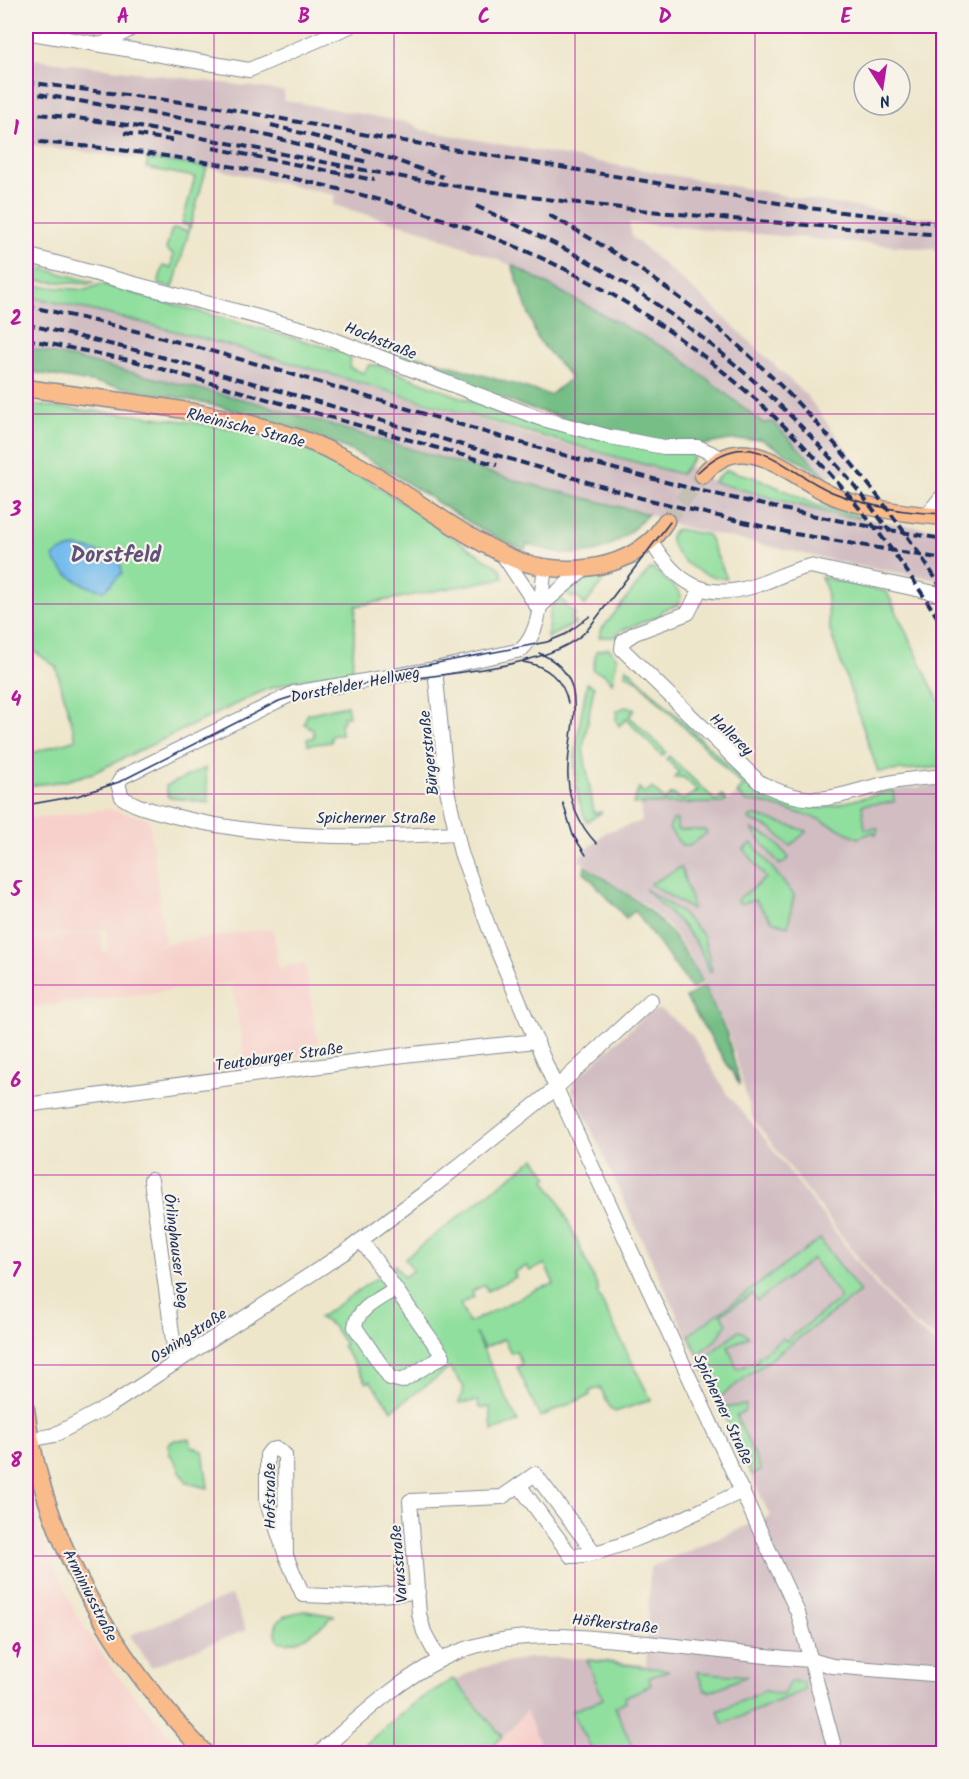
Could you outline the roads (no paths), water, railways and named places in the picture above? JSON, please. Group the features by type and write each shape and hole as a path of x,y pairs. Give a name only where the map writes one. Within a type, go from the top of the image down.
{"main road":[{"name":"Rheinische Straße","path":"26,388 163,406 230,419 303,440 360,465 503,555 545,566"},
{"path":"703,475 722,458 740,453 761,455 826,494 870,507 944,517"},
{"path":"545,566 584,569 620,559 651,541 666,521"},
{"name":"Arminiusstraße","path":"26,1409 28,1440 56,1523 92,1605 143,1682 206,1754"}],"street":[{"path":"103,44 136,26"},
{"path":"26,33 249,70 350,26"},
{"name":"Hochstraße","path":"26,255 314,332 539,418 610,437 664,447 698,447 722,458"},
{"path":"926,516 944,494"},
{"path":"651,541 674,572 700,589 730,592 810,566 944,595"},
{"path":"503,555 538,608 584,569"},
{"name":"Dorstfelder Hellweg","path":"122,777 284,696 435,669 521,650 532,638 545,566"},
{"name":"Hallerey","path":"700,589 688,613 634,633 622,641 622,649 759,782 784,794 814,800 836,798 890,783 944,776"},
{"name":"Bürgerstraße","path":"435,669 454,833"},
{"name":"Spicherner Straße","path":"122,777 118,784 119,791 128,802 237,830 299,834 454,833 498,952 556,1088 798,1613 836,1754"},
{"path":"556,1088 651,1000"},
{"name":"Teutoburger Straße","path":"26,1105 412,1054 537,1041"},
{"name":"Osningstraße","path":"28,1440 54,1436 85,1421 361,1240 435,1185 556,1088"},
{"name":"Örlinghauser Weg","path":"152,1180 176,1362"},
{"path":"361,1240 443,1356 402,1381 390,1378 356,1327 356,1318 361,1312 395,1289"},
{"name":"Hofstraße","path":"286,1556 285,1455 278,1449 271,1450 267,1455 267,1499 286,1556 303,1595 353,1597 418,1592"},
{"name":"Varusstraße","path":"439,1660 424,1632 419,1614 410,1501 502,1497 536,1473 594,1552"},
{"path":"519,1485 572,1556 585,1556 616,1546 743,1491"},
{"name":"Höfkerstraße","path":"317,1754 384,1697 439,1660 468,1647 497,1640 544,1634 811,1660 832,1666 944,1675"}],"water":[{"path":"75,547 111,554 121,565 122,573 105,590 82,584 62,569 53,557 59,552"}],"tunnel":[{"path":"666,521 703,475"}],"tram line":[{"path":"698,472 717,457 734,450 751,450 766,455 814,483 845,497 886,508 944,514"},
{"path":"26,805 77,796 119,782 279,701 312,692 489,668 530,659 564,646 588,629 670,522"},
{"path":"390,672 547,642 566,634 590,616"},
{"path":"539,653 557,664 568,676 573,691 573,724 568,759 570,796 576,813 597,844"},
{"path":"523,662 539,666 553,675 563,687 568,703"},
{"path":"563,803 573,835 586,855"}],"railway":[{"path":"26,82 219,107 373,136 808,208 944,224"},
{"path":"26,92 234,127 367,162"},
{"path":"26,113 130,125 386,174 501,193 627,209 944,235"},
{"path":"271,125 363,149 443,177"},
{"path":"124,133 177,141"},
{"path":"26,141 181,158 261,172 342,190 420,212 497,239 569,271 636,309 683,341 769,412 808,450 881,535 944,628"},
{"path":"213,148 374,180"},
{"path":"476,206 594,265 637,291 718,350 793,418 827,454 890,532"},
{"path":"549,215 655,280 709,320 785,390 821,428 887,508 944,592"},
{"path":"26,306 196,347 649,478 766,506 944,539"},
{"path":"26,324 147,353 641,498 795,534 944,559"},
{"path":"26,339 134,361 497,465"}],"district":[{"name":"Dorstfeld","path":"116,554"}]}
